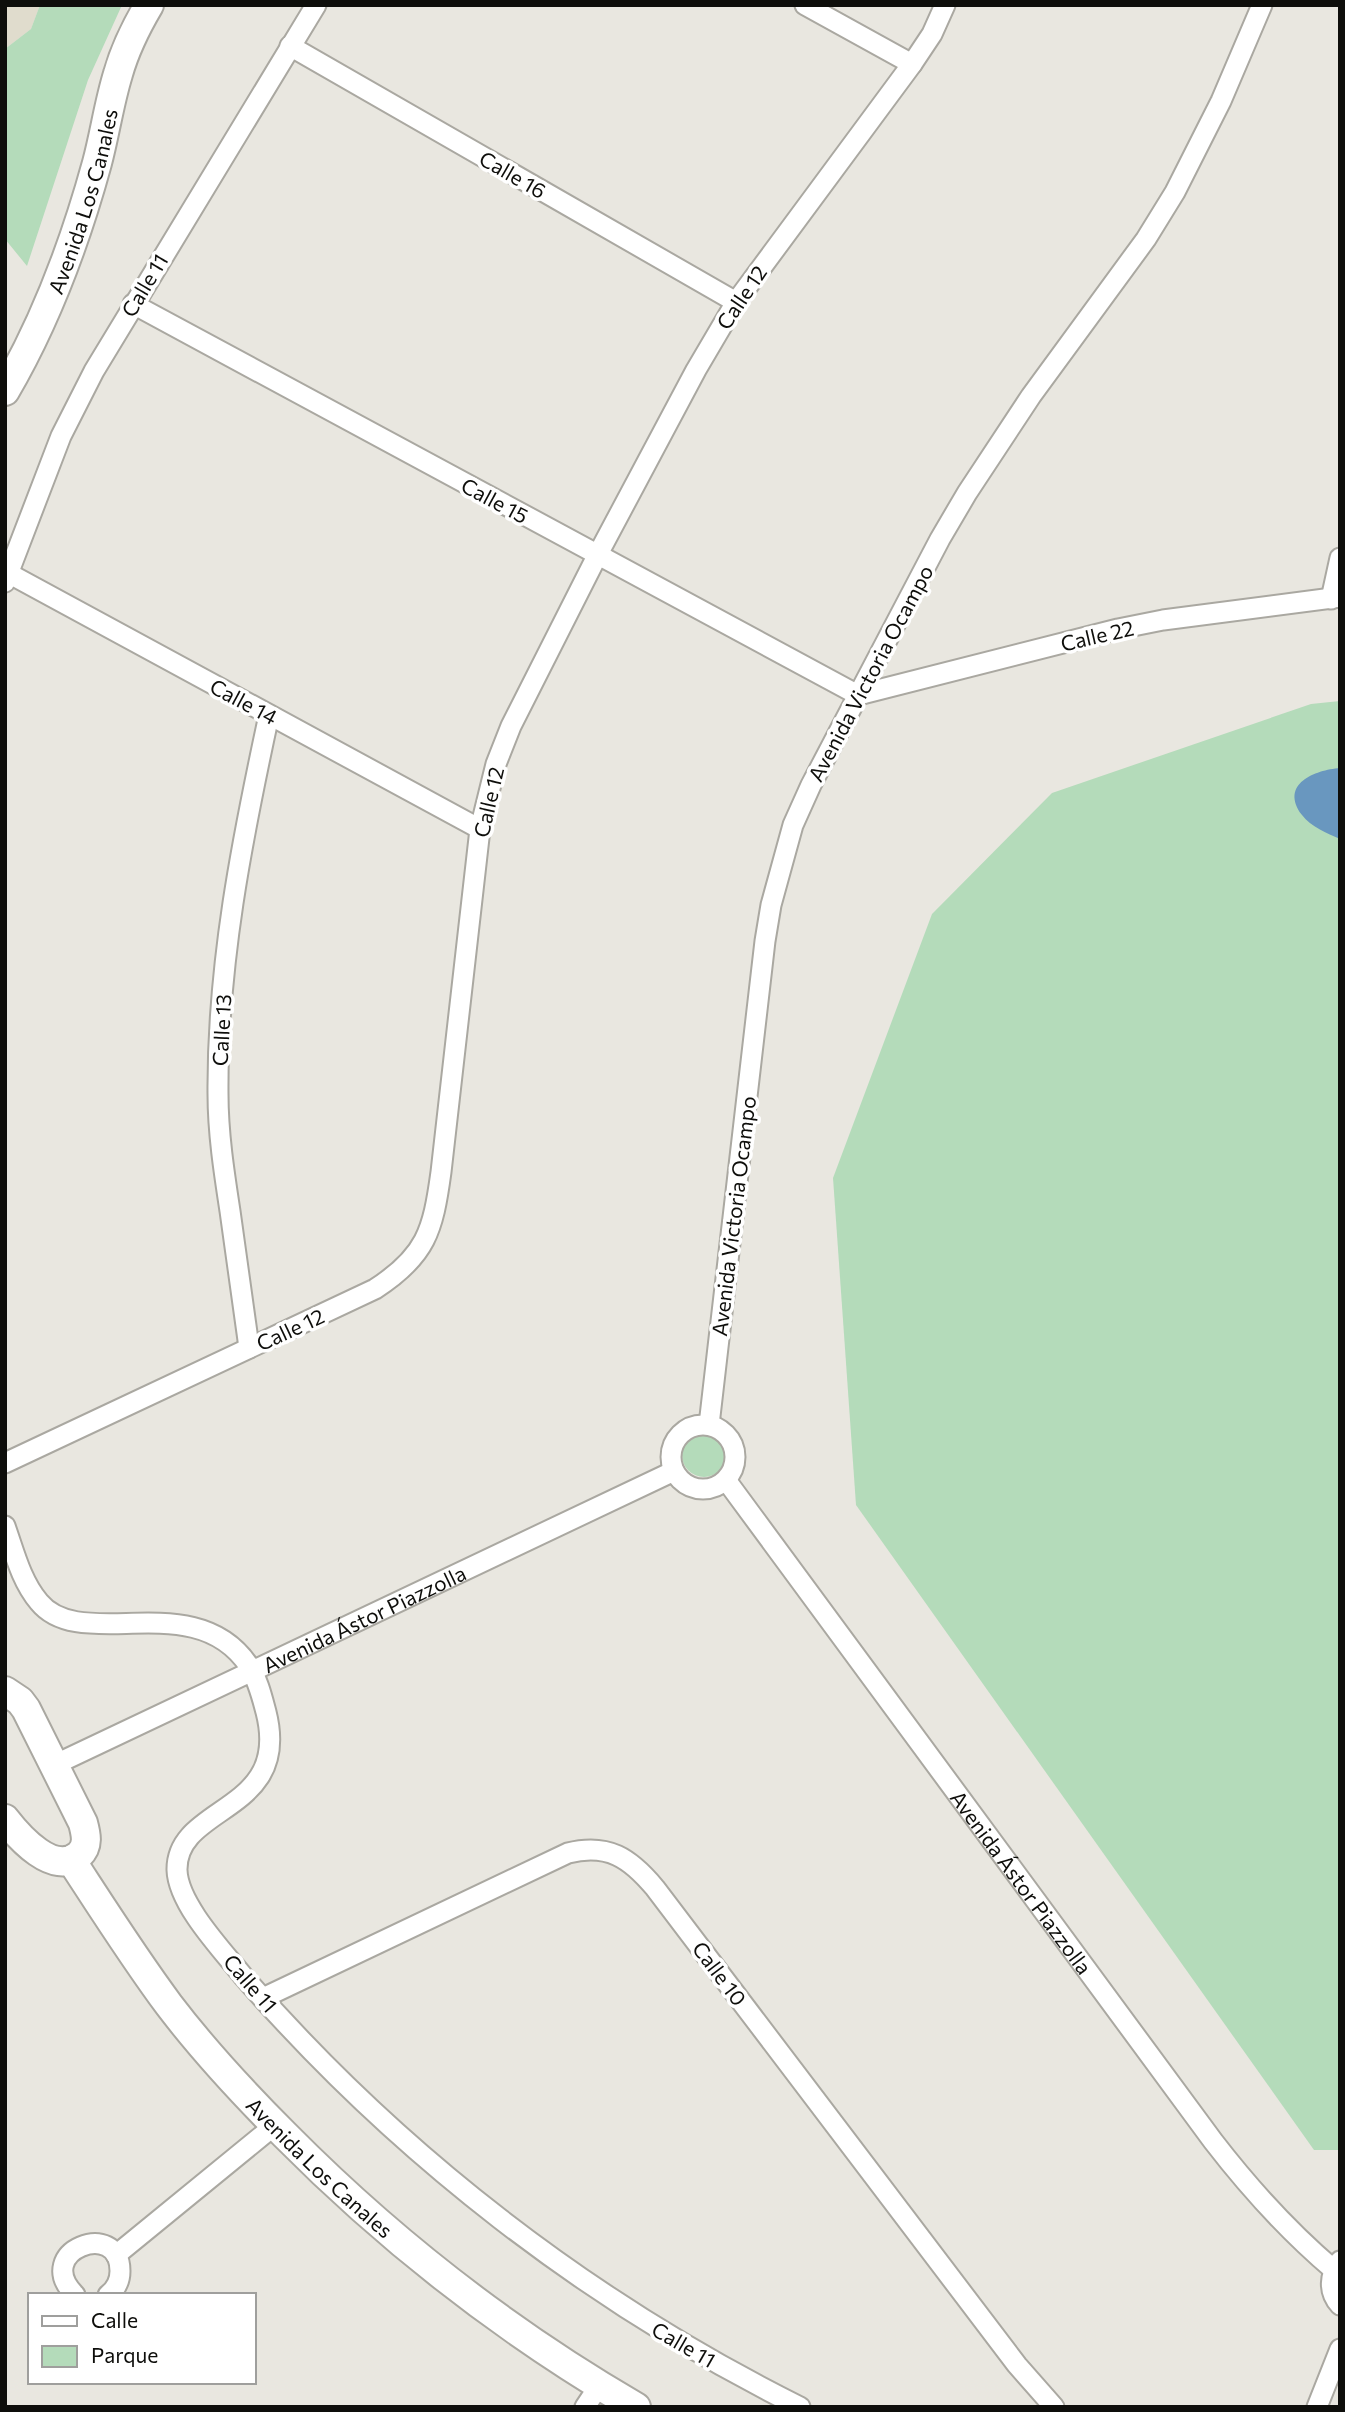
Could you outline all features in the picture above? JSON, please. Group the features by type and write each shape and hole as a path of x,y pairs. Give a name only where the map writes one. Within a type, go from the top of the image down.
{"main road":[{"name":"Avenida Los Canales","path":"5,391 34,336 68,258 97,160 118,74 132,36 149,5"},
{"path":"5,1691 20,1701 26,1710 83,1823 85,1846 80,1854 71,1860 61,1861 39,1853 8,1825"},
{"name":"Avenida Los Canales","path":"71,1860 170,2006 275,2125 413,2254 495,2315 592,2396 636,2407"}],"street":[{"name":"Calle 11","path":"6,578 61,436 94,371 132,304 316,5"},
{"path":"805,5 912,64"},
{"name":"Calle 12","path":"5,1463 383,1284 399,1274 418,1254 430,1228 441,1172 480,829 492,775 511,726 695,370 736,302 912,64 932,34 946,5"},
{"name":"Avenida Victoria Ocampo","path":"709,1425 771,905 793,825 858,695 967,493 1031,396 1146,239 1175,192 1221,102 1262,5"},
{"name":"Calle 16","path":"290,46 736,302"},
{"name":"Calle 15","path":"132,304 858,695"},
{"path":"1335,598 1340,558"},
{"name":"Calle 14","path":"6,578 480,829"},
{"name":"Calle 22","path":"858,695 1118,629 1163,620 1335,598"},
{"name":"Calle 13","path":"249,1348 222,1158 218,1095 220,1012 240,849 269,715"},
{"path":"709,1425 719,1428 732,1442 735,1462 732,1472 718,1486 698,1489 688,1485 674,1471 671,1461 675,1442 689,1428 709,1425"},
{"name":"Avenida Ástor Piazzolla","path":"54,1765 674,1471"},
{"name":"Avenida Ástor Piazzolla","path":"726,1480 1220,2150 1270,2210 1301,2242 1337,2265 1331,2291 1340,2305"},
{"name":"Calle 11","path":"5,1525 30,1589 52,1615 68,1621 158,1623 205,1630 240,1653 253,1671 269,1723 271,1743 268,1760 261,1776 250,1790 193,1835 182,1850 177,1866 185,1897 205,1928 262,1998 356,2095 505,2222 619,2305 677,2341 800,2407"},
{"name":"Calle 10","path":"262,1998 568,1853 587,1848 607,1851 625,1859 641,1871 655,1888 1017,2365 1054,2407"},
{"path":"116,2255 275,2125"},
{"path":"74,2293 65,2280 65,2262 69,2255 84,2244 93,2243 109,2249 120,2264 118,2283 110,2293"},
{"path":"1317,2407 1340,2349"}],"shaded area":[{"path":"5,5 40,5 31,29 5,49"}],"green space":[{"path":"40,5 122,5 88,80 27,266 5,239 5,49 31,29"},
{"path":"1340,701 1340,2150 1314,2150 856,1505 833,1178 932,914 1052,793 1311,704"},
{"path":"704,1433 713,1434 720,1439 725,1446 725,1464 720,1471 713,1476 704,1477 695,1476 688,1471 683,1464 682,1455 683,1446 688,1439 695,1434"}],"water":[{"path":"1340,768 1340,839 1310,823 1296,804 1295,795 1297,787 1311,776"}]}
